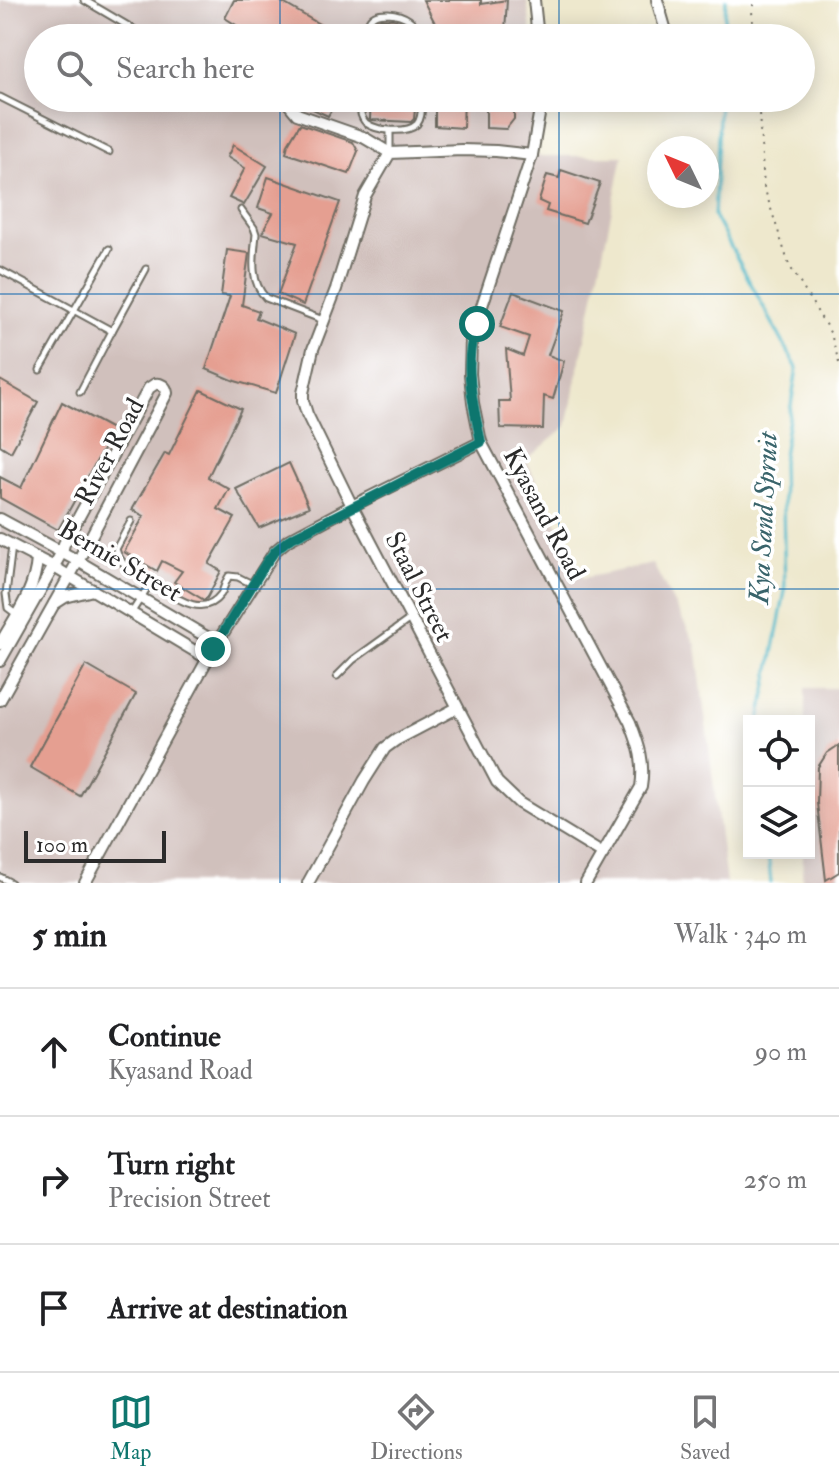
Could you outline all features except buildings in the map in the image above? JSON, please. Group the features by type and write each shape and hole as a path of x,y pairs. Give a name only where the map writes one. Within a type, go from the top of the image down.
{"street":[{"path":"534,0 537,24"},
{"path":"657,0 664,24"},
{"path":"296,112 363,137 390,153 462,150 532,155"},
{"name":"Kyasand Road","path":"539,112 532,155 471,339 470,374 481,442 639,743 643,772 641,787 586,883"},
{"name":"Staal Street","path":"390,153 365,196 313,349 303,401 352,506 497,782 508,795 532,812 603,854"},
{"name":"River Road","path":"0,661 149,388 155,384 165,387 167,393 0,700"},
{"path":"85,883 217,643 275,551 288,540 352,506 481,442"},
{"name":"Bernie Street","path":"0,519 217,643"},
{"name":"Bernie Street","path":"0,539 54,567 208,659"},
{"path":"0,644 4,629 17,614 34,582 37,559"},
{"path":"52,605 65,597 93,590"},
{"path":"308,883 385,748 457,708"}],"lane":[{"path":"84,0 125,24"},
{"path":"368,24 375,15 383,13 399,14 415,24"},
{"path":"0,97 24,109"},
{"path":"30,112 109,152"},
{"path":"361,112 365,122 390,131 407,129 419,122 421,112"},
{"path":"390,131 390,153"},
{"path":"241,210 256,234 254,272 262,294 324,320"},
{"path":"40,370 109,249"},
{"path":"80,392 146,269"},
{"path":"0,270 112,331"},
{"path":"131,521 116,549 119,561 190,605 200,607 211,603 220,594 229,576 253,585"},
{"path":"12,546 6,603 17,614"},
{"path":"132,613 151,582"},
{"path":"337,676 353,660 410,619"},
{"path":"0,877 11,883"}],"path":[{"path":"753,24 754,0"},
{"path":"759,112 764,187 789,265 831,334 839,363"}],"shaded area":[{"path":"0,0 527,0 530,24 24,24 24,112 535,112 537,156 623,156 567,426 526,460 583,578 653,564 696,645 726,883 0,883"},
{"path":"805,688 839,688 839,883 802,883 803,859 815,859 815,715 805,715"}],"waterway":[{"name":"Kya Sand Spruit","path":"724,24 726,0"},
{"name":"Kya Sand Spruit","path":"719,112 714,216 797,368 782,462 785,591 761,715"},
{"name":"Kya Sand Spruit","path":"769,859 771,883"}],"route":[{"path":"213,649 266,563 288,540 481,442 470,374 471,339 477,324"}]}
